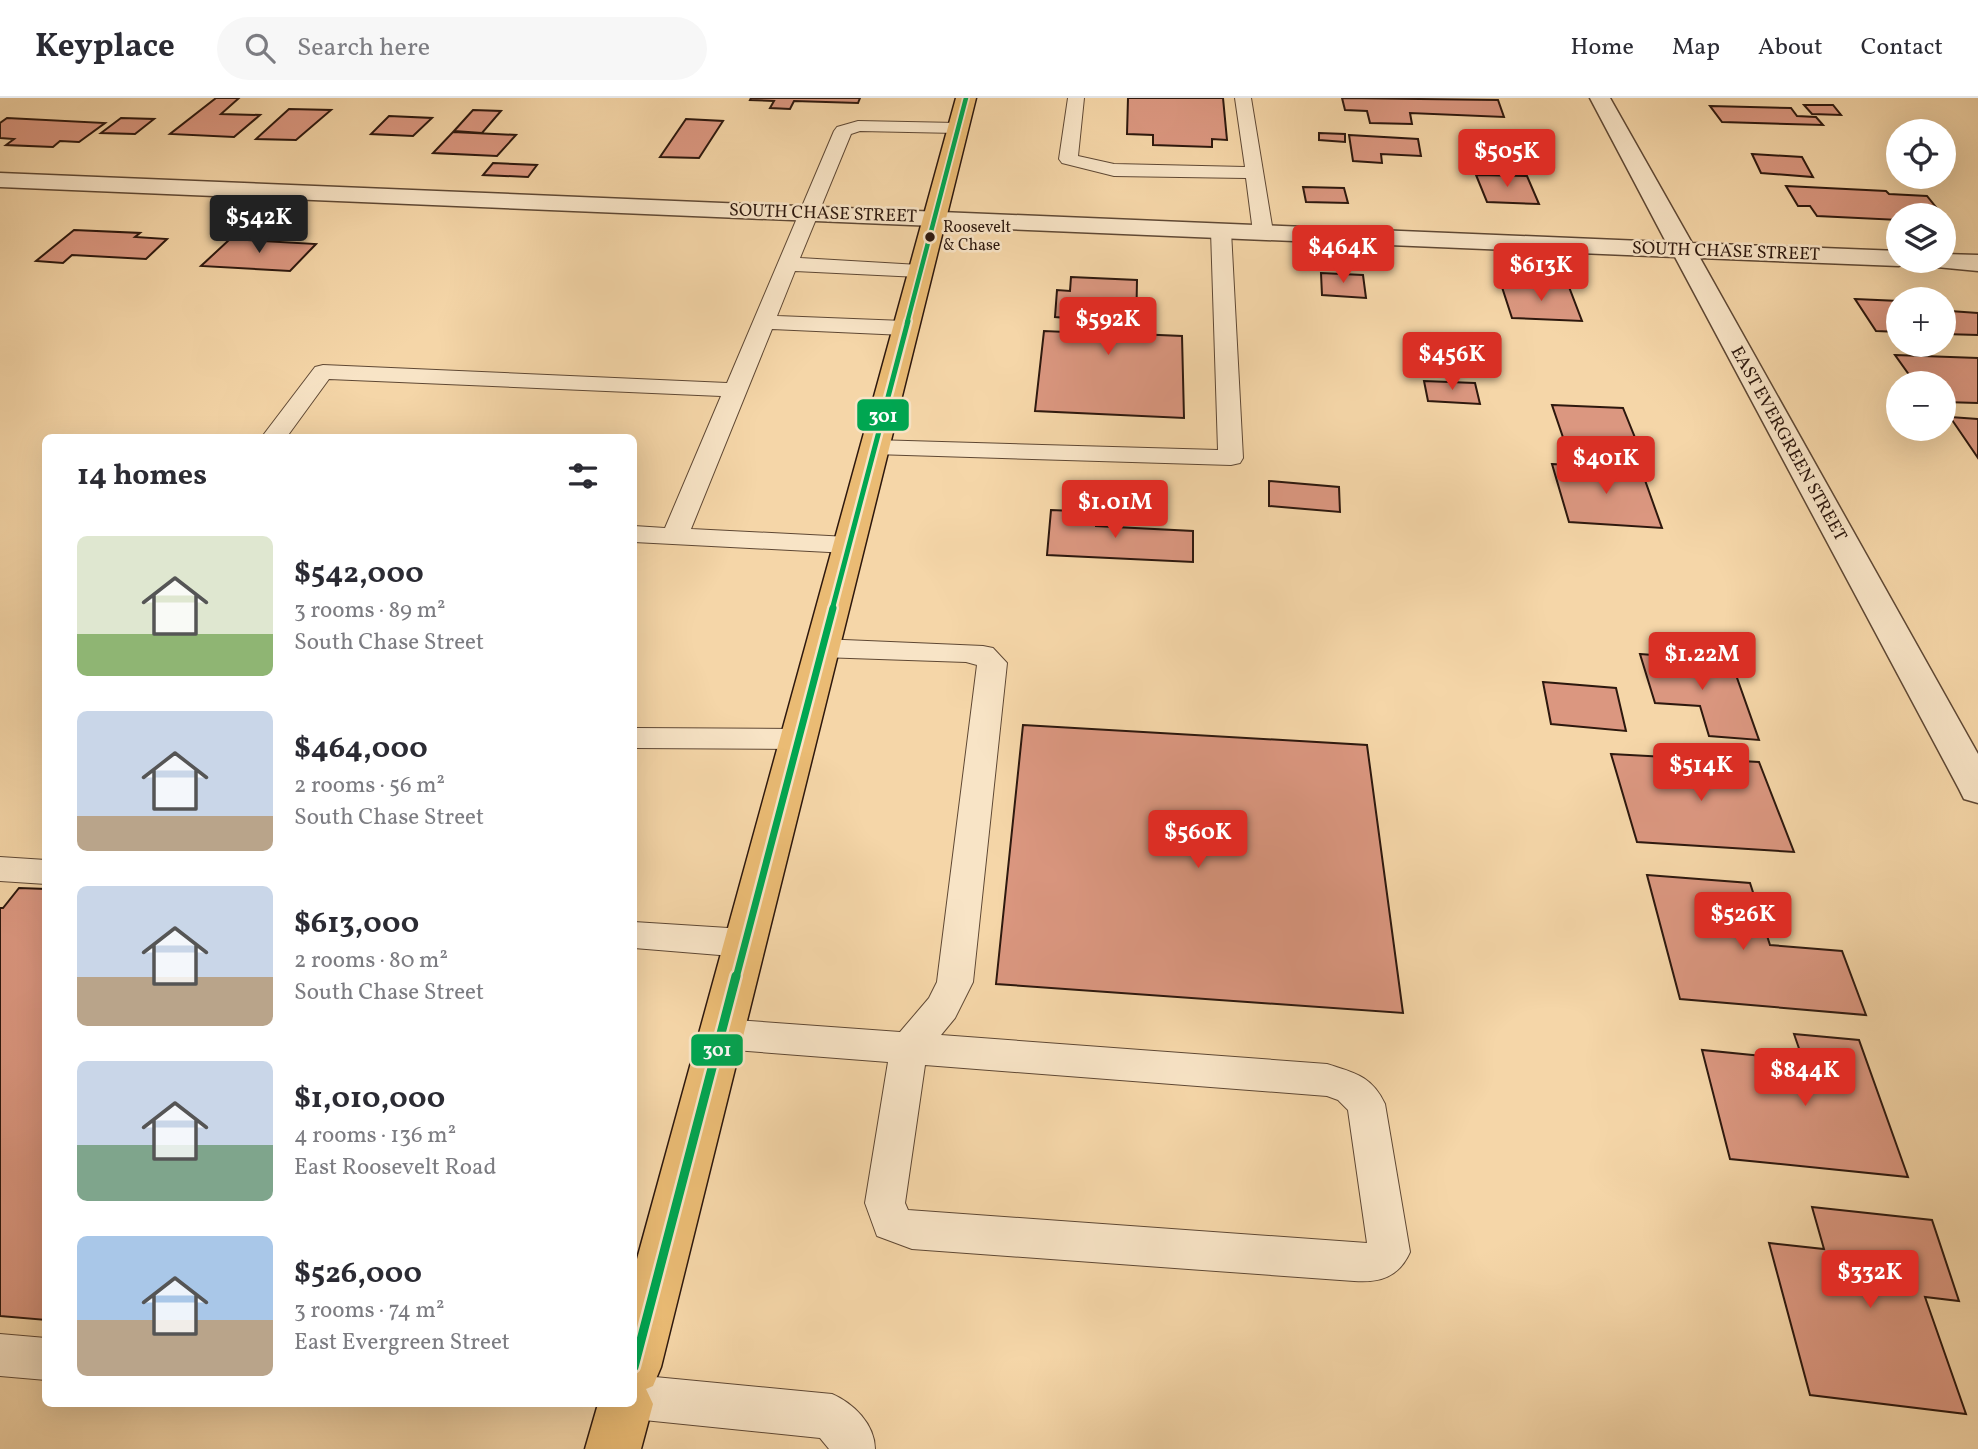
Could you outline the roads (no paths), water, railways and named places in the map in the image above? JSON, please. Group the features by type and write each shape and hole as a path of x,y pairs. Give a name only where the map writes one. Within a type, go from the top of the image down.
{"main road":[{"path":"637,1356 966,98"},
{"path":"613,1449 624,1407"}],"street":[{"name":"EAST EVERGREEN STREET","path":"1600,98 1978,789"},
{"name":"SOUTH CHASE STREET","path":"0,180 1886,258"},
{"path":"1956,261 1978,262"}],"lane":[{"path":"1076,98 1068,159 1114,170 1255,173"},
{"path":"1243,98 1263,233"},
{"path":"675,536 843,131 858,126 957,128"},
{"path":"874,447 1231,458 1222,231"},
{"path":"788,264 919,271"},
{"path":"764,322 904,328"},
{"path":"276,434 323,372 735,390"},
{"path":"637,534 848,545"},
{"path":"721,1034 909,1048 1327,1080 1351,1088 1366,1104 1389,1252 1375,1263 1354,1262 912,1230 891,1223 886,1203 909,1048 942,1008 956,982 992,663 983,655 821,648"},
{"path":"637,738 797,739"},
{"path":"0,869 42,872"},
{"path":"637,935 744,943"},
{"path":"0,1355 42,1359"},
{"path":"637,1397 832,1417 852,1441 852,1449"}],"place":[{"name":"Roosevelt & Chase","path":"930,237"}]}
